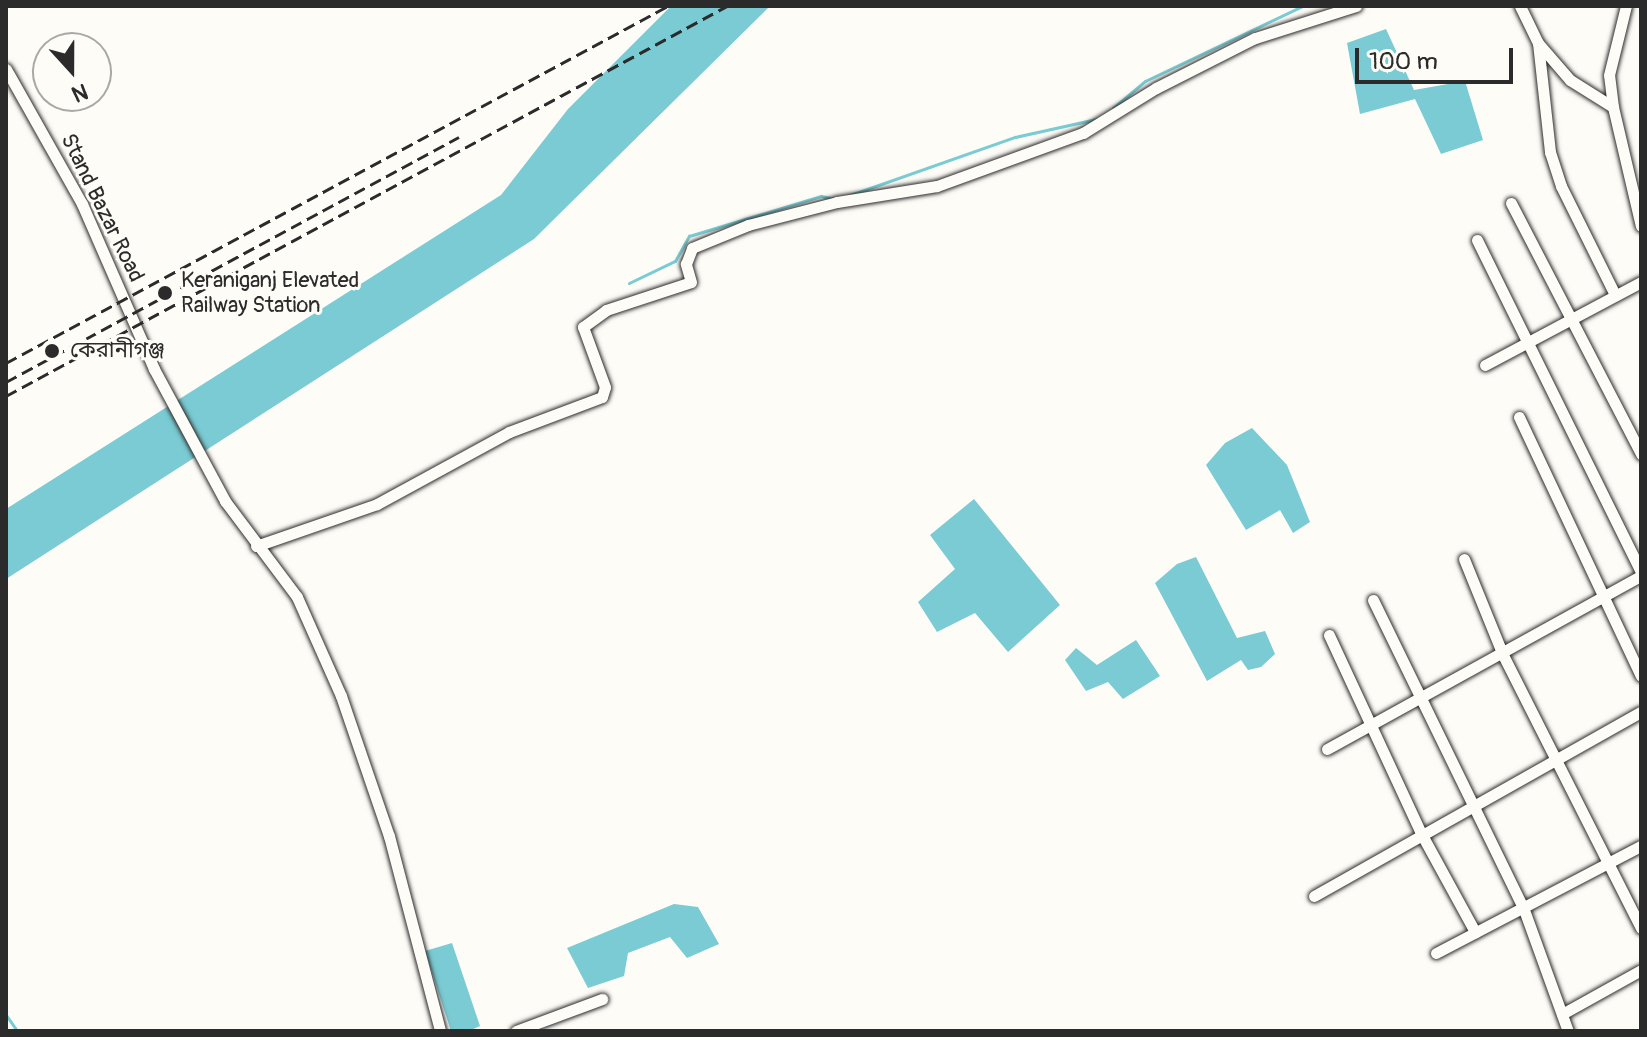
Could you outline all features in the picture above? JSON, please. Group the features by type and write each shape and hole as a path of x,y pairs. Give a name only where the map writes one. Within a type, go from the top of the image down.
{"street":[{"path":"256,546 377,504 509,432 602,397 605,387 583,327 606,310 691,282 686,264 692,248 748,225 966,175 1083,133 1156,88 1255,38 1356,6"},
{"path":"1520,6 1538,43 1570,80 1613,107"},
{"path":"1626,6 1609,75 1613,107 1641,226"},
{"path":"1538,43 1550,152 1561,186 1615,295"},
{"name":"Stand Bazar Road","path":"6,69 82,204 154,369 225,501 297,597 341,696 389,836 440,1031"},
{"path":"1511,203 1573,317 1641,454"},
{"path":"1327,749 1421,701 1641,574 1477,240"},
{"path":"1485,365 1641,282"},
{"path":"1519,417 1641,676"},
{"path":"1464,559 1503,655 1558,758 1641,928"},
{"path":"1373,600 1470,808 1523,907 1568,1031"},
{"path":"1329,635 1422,835 1475,932"},
{"path":"1314,896 1641,712"},
{"path":"1436,953 1641,846"},
{"path":"1562,1014 1641,970"},
{"path":"516,1031 602,999"}],"water":[{"path":"671,6 770,6 534,239 6,579 6,509 501,195 568,109"},
{"path":"1386,29 1414,90 1465,81 1483,140 1441,154 1415,99 1360,114 1347,43"},
{"path":"1252,428 1287,465 1310,522 1293,533 1280,510 1246,530 1206,465 1225,443"},
{"path":"974,499 1060,605 1008,652 975,613 937,632 918,602 955,569 930,535"},
{"path":"1196,557 1237,638 1265,631 1275,654 1261,667 1248,670 1241,660 1207,681 1155,583 1177,564"},
{"path":"1136,640 1160,676 1123,699 1108,682 1086,691 1065,660 1076,648 1097,665"},
{"path":"674,904 698,907 719,944 687,958 670,937 628,953 624,976 588,988 567,948"},
{"path":"452,943 480,1026 469,1031 451,1031 425,951"}],"waterway":[{"path":"1113,108 1145,81 1302,6"},
{"path":"850,195 1015,137 1096,119"},
{"path":"629,283 675,261 689,236 821,196 835,199"},
{"path":"6,1015 17,1031"}],"railway":[{"path":"6,363 668,6"},
{"path":"6,396 727,6"},
{"path":"6,382 459,137"}],"place":[{"name":"Keraniganj Elevated Railway Station","path":"165,293"},
{"name":"কেরানীগঞ্জ","path":"52,351"}]}
